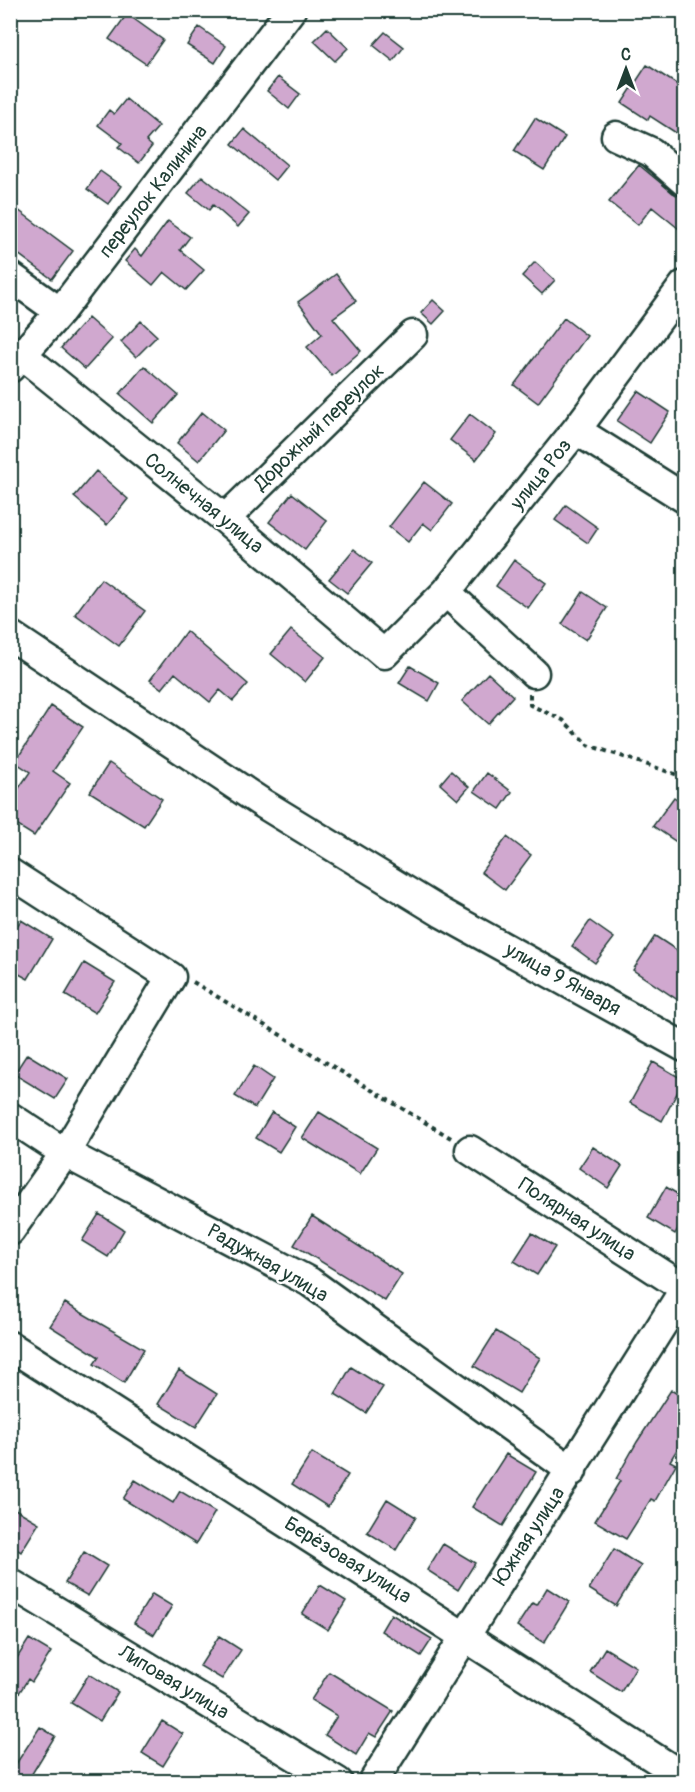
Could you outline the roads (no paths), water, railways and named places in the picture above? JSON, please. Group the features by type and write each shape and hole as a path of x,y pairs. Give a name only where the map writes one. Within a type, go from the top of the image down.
{"street":[{"name":"переулок Калинина","path":"16,362 60,312 291,10"},
{"path":"616,136 651,152 684,181"},
{"path":"10,276 60,312"},
{"name":"улица Роз","path":"384,654 446,592 576,430 684,285"},
{"name":"Дорожный переулок","path":"225,519 413,335"},
{"name":"Солнечная улица","path":"16,362 225,519 384,654"},
{"path":"576,430 684,498"},
{"path":"446,592 534,673"},
{"name":"улица 9 Января","path":"10,635 262,803 442,912 684,1047"},
{"path":"10,873 178,977 65,1153 10,1231"},
{"name":"Радужная улица","path":"10,1117 65,1153 310,1282 572,1471"},
{"name":"Полярная улица","path":"470,1150 684,1289"},
{"name":"Южная улица","path":"373,1782 572,1471 684,1289"},
{"name":"Берёзовая улица","path":"10,1346 684,1777"},
{"name":"Липовая улица","path":"10,1583 338,1782"}]}
